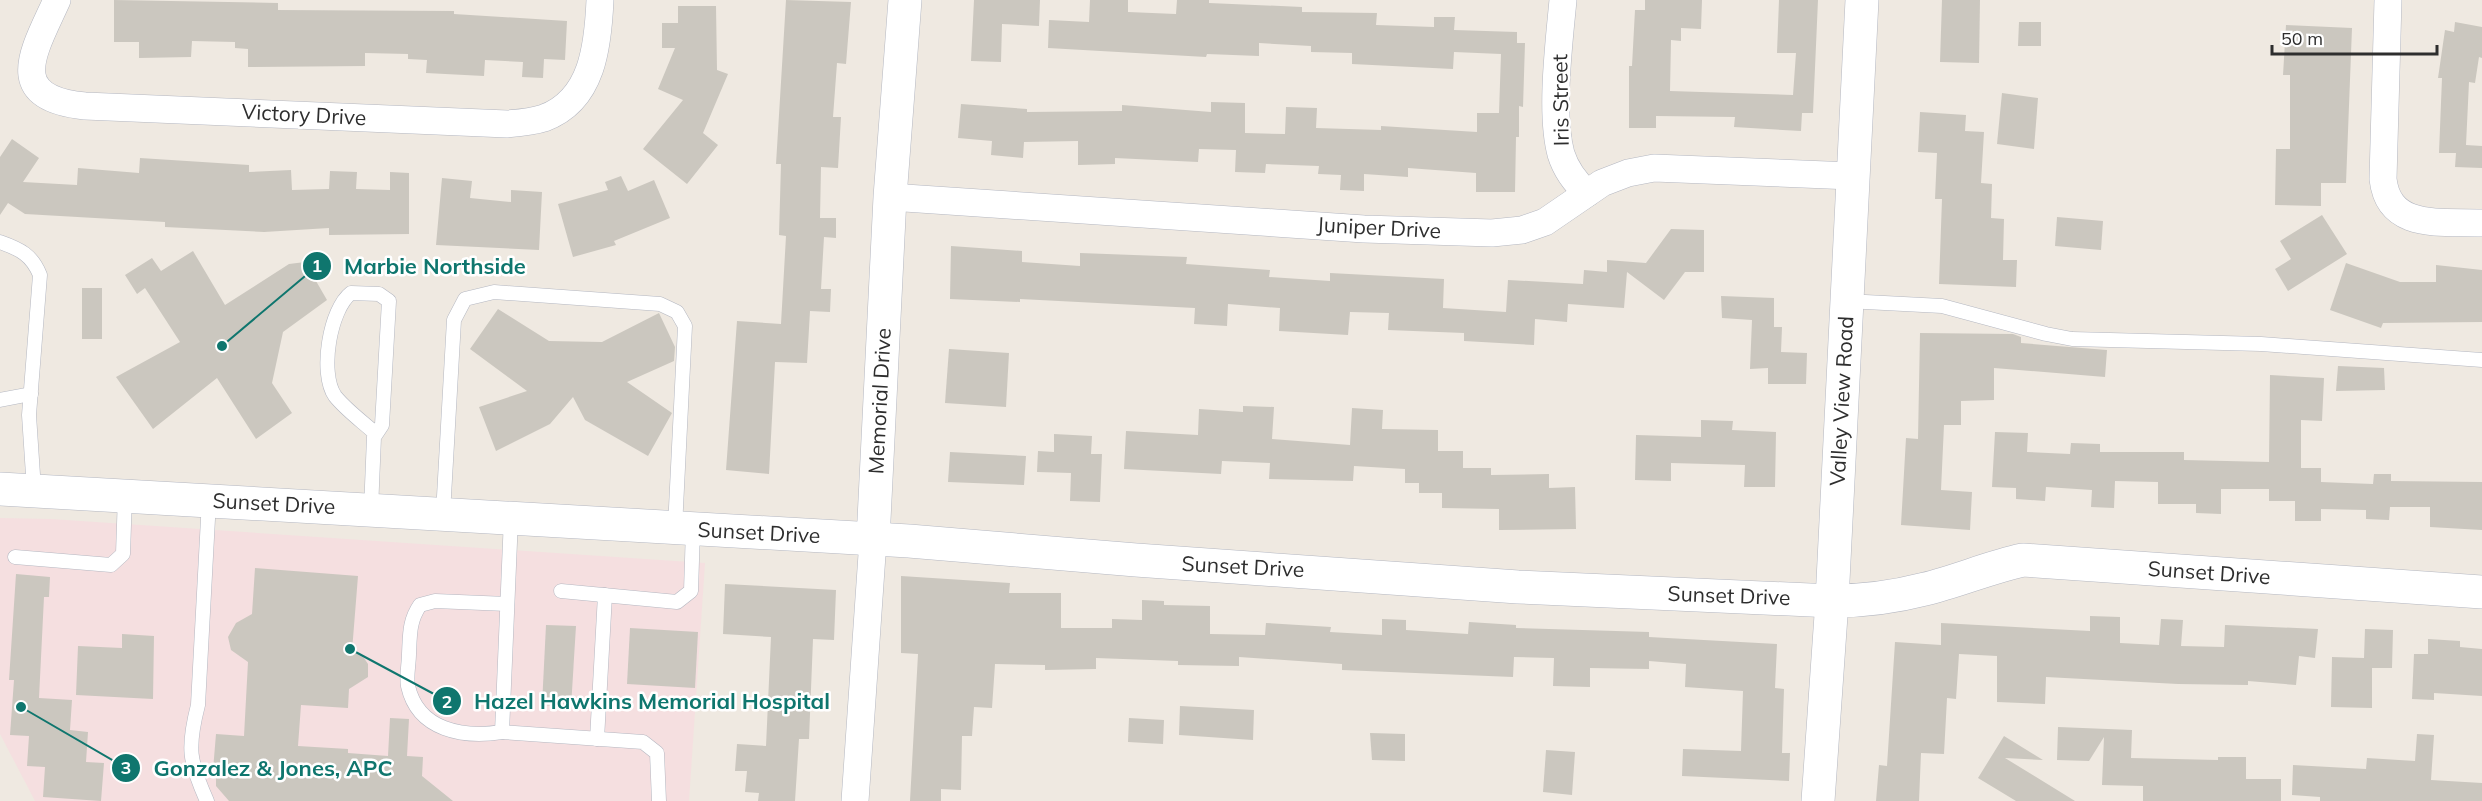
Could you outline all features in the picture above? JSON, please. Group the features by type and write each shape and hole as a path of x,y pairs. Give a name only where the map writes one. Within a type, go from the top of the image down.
{"street":[{"name":"Victory Drive","path":"57,0 33,60 33,82 37,89 53,102 85,106 507,124 542,119 570,103 588,74 595,52 600,0"},
{"name":"Memorial Drive","path":"855,801 873,540 890,197 905,0"},
{"name":"Iris Street","path":"1563,0 1557,96 1558,137 1569,174 1587,193"},
{"name":"Valley View Road","path":"1818,801 1832,601 1862,0"},
{"path":"2388,0 2383,178 2387,200 2400,214 2427,221 2482,223"},
{"name":"Juniper Drive","path":"890,197 1364,229 1492,233 1522,230 1545,222 1587,193 1628,173 1654,168 1852,176"},
{"name":"Sunset Drive","path":"0,489 873,540 1518,587 1832,601 1875,599 1926,589 2000,564 2023,560 2482,592"}],"lane":[{"path":"0,242 17,248 34,259 40,275 29,415 34,490"},
{"path":"442,514 454,320 465,299 494,292 660,304 676,312 685,326 684,528 691,591 676,602 561,591"},
{"path":"371,510 376,434 382,425 389,302 379,294 351,293 342,300 337,311 328,352 328,373 335,395 376,434"},
{"path":"1846,301 1942,306 2072,339 2261,344 2482,360"},
{"path":"0,400 31,394"},
{"path":"15,557 111,565 123,554 125,495"},
{"path":"207,801 192,769 190,735 198,705 209,500"},
{"path":"502,732 511,518"},
{"path":"597,739 605,595"},
{"path":"507,604 435,601 420,605 411,618 408,685 416,707 435,724 451,732 478,736 502,732 643,742 657,753 659,801"}],"shaded area":[{"path":"0,518 51,519 705,563 689,801 35,801 0,734"}],"building":[{"path":"114,0 278,3 278,10 454,11 454,14 567,21 565,60 544,59 543,78 522,77 523,62 485,60 484,76 426,73 427,60 408,59 408,54 365,53 365,66 248,67 248,49 235,48 235,42 192,41 191,57 139,58 139,42 114,42"},
{"path":"786,0 851,2 846,64 837,63 833,117 841,117 838,168 821,167 820,218 836,218 836,238 824,237 821,289 831,289 830,312 810,311 807,363 775,362 769,474 726,470 737,321 781,324 786,236 779,235 781,164 776,164"},
{"path":"974,0 1040,0 1039,26 1002,24 1001,62 971,61"},
{"path":"1090,0 1128,0 1128,12 1176,14 1177,0 1209,0 1209,3 1302,7 1302,12 1377,13 1376,25 1434,27 1434,17 1455,17 1454,30 1517,32 1517,43 1525,43 1523,107 1519,106 1519,137 1516,137 1515,192 1476,192 1476,173 1408,168 1408,177 1364,174 1364,191 1340,190 1341,175 1318,174 1319,166 1266,164 1265,173 1235,172 1236,150 1199,149 1198,162 1115,158 1115,164 1078,165 1078,141 1024,142 1023,158 991,155 992,141 958,138 961,104 1027,109 1027,112 1122,111 1122,105 1211,112 1211,102 1245,103 1245,133 1285,134 1286,107 1317,108 1316,128 1381,130 1381,126 1477,132 1477,113 1499,113 1501,54 1454,52 1453,69 1352,64 1352,53 1311,52 1311,46 1259,43 1259,56 1207,54 1206,57 1048,48 1049,20 1089,22"},
{"path":"1645,0 1702,0 1701,29 1681,28 1681,41 1671,40 1670,91 1793,95 1796,53 1777,53 1779,0 1818,0 1813,113 1802,113 1801,131 1734,127 1735,117 1656,116 1656,128 1629,128 1629,66 1632,66 1635,10 1645,10"},
{"path":"1942,0 1980,0 1979,63 1940,62"},
{"path":"678,6 716,6 717,70 728,74 703,133 718,145 687,184 643,149 683,100 658,89 675,48 662,48 662,23 678,23"},
{"path":"2019,22 2041,22 2041,46 2018,46"},
{"path":"2455,22 2482,27 2482,58 2479,57 2475,83 2469,82 2466,145 2482,146 2482,168 2455,167 2456,153 2439,153 2442,78 2438,78 2445,30 2454,32"},
{"path":"2286,25 2352,28 2346,183 2321,183 2321,206 2275,205 2276,149 2290,149 2290,75 2283,75"},
{"path":"2002,93 2038,98 2034,149 1997,144"},
{"path":"1920,112 1966,115 1965,131 1984,132 1981,183 1992,184 1991,218 2004,219 2003,260 2017,260 2016,287 1939,284 1942,199 1935,199 1937,153 1918,152"},
{"path":"12,139 39,158 23,182 77,185 78,168 139,173 140,158 249,165 249,172 291,170 292,190 329,189 330,171 357,172 356,189 390,190 390,172 409,173 409,234 329,235 329,228 264,232 165,227 165,222 25,214 8,203 0,215 0,157"},
{"path":"621,176 628,191 654,180 670,218 614,241 616,245 573,257 558,204 608,190 605,182"},
{"path":"442,178 472,181 470,198 511,202 511,190 542,192 539,250 436,245"},
{"path":"2322,215 2347,254 2288,291 2275,269 2291,259 2280,241"},
{"path":"2057,217 2103,221 2101,250 2055,246"},
{"path":"1671,229 1704,230 1704,272 1685,272 1664,300 1627,272 1624,308 1568,304 1567,322 1535,319 1534,345 1464,341 1464,333 1388,330 1389,313 1350,312 1348,335 1279,331 1280,308 1228,304 1227,326 1194,324 1195,308 1020,299 1020,302 950,299 951,246 1022,251 1022,262 1080,266 1080,253 1187,257 1186,264 1270,270 1269,277 1330,281 1330,273 1444,279 1443,308 1506,312 1508,280 1583,284 1584,270 1607,272 1607,260 1646,263"},
{"path":"193,251 225,305 289,264 305,262 327,300 283,332 272,383 292,413 256,439 217,378 153,429 116,377 180,342 145,288 137,294 125,275 152,258 161,271"},
{"path":"2346,263 2400,282 2436,282 2436,265 2482,270 2482,322 2383,323 2381,328 2330,310"},
{"path":"82,288 102,288 102,339 82,339"},
{"path":"1721,296 1774,298 1774,327 1782,327 1781,352 1807,353 1806,384 1768,384 1768,368 1750,369 1752,320 1722,318"},
{"path":"498,309 549,341 602,342 659,313 675,347 674,361 627,382 672,413 648,456 585,420 573,397 550,424 496,451 479,407 527,391 470,349"},
{"path":"1920,333 2013,334 2021,337 2021,343 2107,350 2105,377 1994,368 1994,400 1961,401 1961,425 1944,425 1941,490 1972,492 1970,530 1901,525 1906,438 1918,439"},
{"path":"949,349 1009,353 1006,407 945,403"},
{"path":"2338,366 2384,368 2385,390 2336,391"},
{"path":"2270,375 2324,378 2322,421 2301,420 2301,468 2321,468 2321,482 2373,484 2374,474 2391,474 2391,481 2482,482 2482,530 2430,527 2430,507 2390,507 2389,520 2366,519 2366,510 2321,509 2321,521 2295,521 2295,501 2269,501 2269,489 2221,489 2221,514 2196,513 2196,504 2158,504 2158,482 2115,481 2114,508 2091,507 2092,490 2046,487 2045,501 2016,499 2016,488 1992,487 1995,432 2028,433 2027,452 2070,454 2071,443 2100,444 2100,452 2184,452 2184,460 2269,462"},
{"path":"1243,406 1274,407 1272,439 1350,445 1352,408 1383,410 1382,429 1438,430 1438,451 1463,451 1463,468 1491,468 1491,475 1549,474 1549,488 1575,487 1576,529 1499,530 1499,509 1442,508 1442,493 1419,493 1419,483 1405,483 1405,469 1354,466 1353,481 1269,479 1270,463 1222,461 1221,474 1124,469 1126,431 1198,435 1199,409 1243,412"},
{"path":"1701,420 1733,421 1732,430 1776,432 1775,487 1744,487 1745,465 1671,463 1671,481 1635,480 1636,435 1701,437"},
{"path":"1054,434 1092,436 1091,454 1102,454 1100,502 1070,501 1071,473 1037,472 1038,451 1054,452"},
{"path":"950,452 1026,456 1024,485 948,482"},
{"path":"255,568 358,576 352,651 364,658 368,664 368,677 349,689 348,708 301,705 298,746 348,749 348,753 388,756 390,718 409,719 407,756 423,757 422,776 453,801 229,801 216,786 216,770 213,770 216,734 244,736 248,662 231,650 228,637 236,623 252,614"},
{"path":"16,574 50,577 49,597 44,597 39,698 72,700 70,730 88,732 86,762 104,763 101,801 43,797 45,767 27,766 29,736 10,735 14,680 9,680"},
{"path":"901,576 1010,583 1009,593 1061,593 1061,628 1112,628 1112,619 1142,620 1142,600 1164,601 1164,605 1210,606 1210,634 1265,635 1266,623 1331,627 1330,632 1382,635 1382,619 1406,620 1406,630 1468,634 1469,622 1516,625 1516,628 1649,632 1649,637 1777,644 1775,688 1784,689 1782,753 1790,753 1789,781 1682,776 1683,749 1741,751 1743,691 1685,687 1686,664 1649,661 1649,669 1590,668 1590,687 1553,686 1554,658 1514,657 1513,677 1342,670 1342,664 1239,657 1239,666 1178,665 1178,661 1096,658 1096,669 1045,670 1045,665 995,664 992,708 974,707 972,736 962,736 961,790 941,789 941,801 910,801 918,654 901,653"},
{"path":"725,584 836,590 834,640 813,639 809,739 799,739 795,801 758,801 759,793 745,792 747,771 735,771 737,744 766,746 771,637 723,634"},
{"path":"2090,616 2120,617 2120,643 2159,645 2161,619 2183,620 2181,646 2224,647 2225,625 2318,629 2315,658 2299,656 2296,685 2248,681 2248,685 2178,684 2046,677 2045,704 1997,702 1997,656 1959,654 1956,699 1947,698 1944,754 1921,753 1919,801 1876,801 1879,765 1887,766 1895,642 1941,645 1941,623 2090,631"},
{"path":"546,625 576,626 571,707 542,705"},
{"path":"630,628 698,632 695,688 627,684"},
{"path":"2365,629 2393,630 2392,668 2372,668 2372,708 2331,707 2332,657 2364,658"},
{"path":"122,634 154,636 153,699 76,695 78,646 122,648"},
{"path":"2428,639 2460,641 2460,647 2482,649 2482,696 2434,693 2434,700 2412,699 2414,654 2428,654"},
{"path":"1180,706 1254,710 1253,740 1179,735"},
{"path":"1129,718 1164,720 1163,744 1128,742"},
{"path":"2058,727 2132,730 2131,758 2218,760 2218,757 2246,757 2246,779 2281,779 2281,801 2143,801 2143,786 2102,785 2104,737 2089,761 2057,760"},
{"path":"1370,733 1405,734 1405,761 1372,760"},
{"path":"2417,734 2434,735 2431,780 2482,783 2482,801 2320,801 2320,797 2292,795 2293,765 2366,769 2367,758 2415,761"},
{"path":"2004,736 2043,760 2005,758 2075,801 2016,801 1978,778"},
{"path":"1546,750 1575,752 1572,795 1543,792"}],"place":[{"name":"Marbie Northside","path":"222,346"},
{"name":"Hazel Hawkins Memorial Hospital","path":"350,649"},
{"name":"Gonzalez & Jones, APC","path":"21,707"}]}
